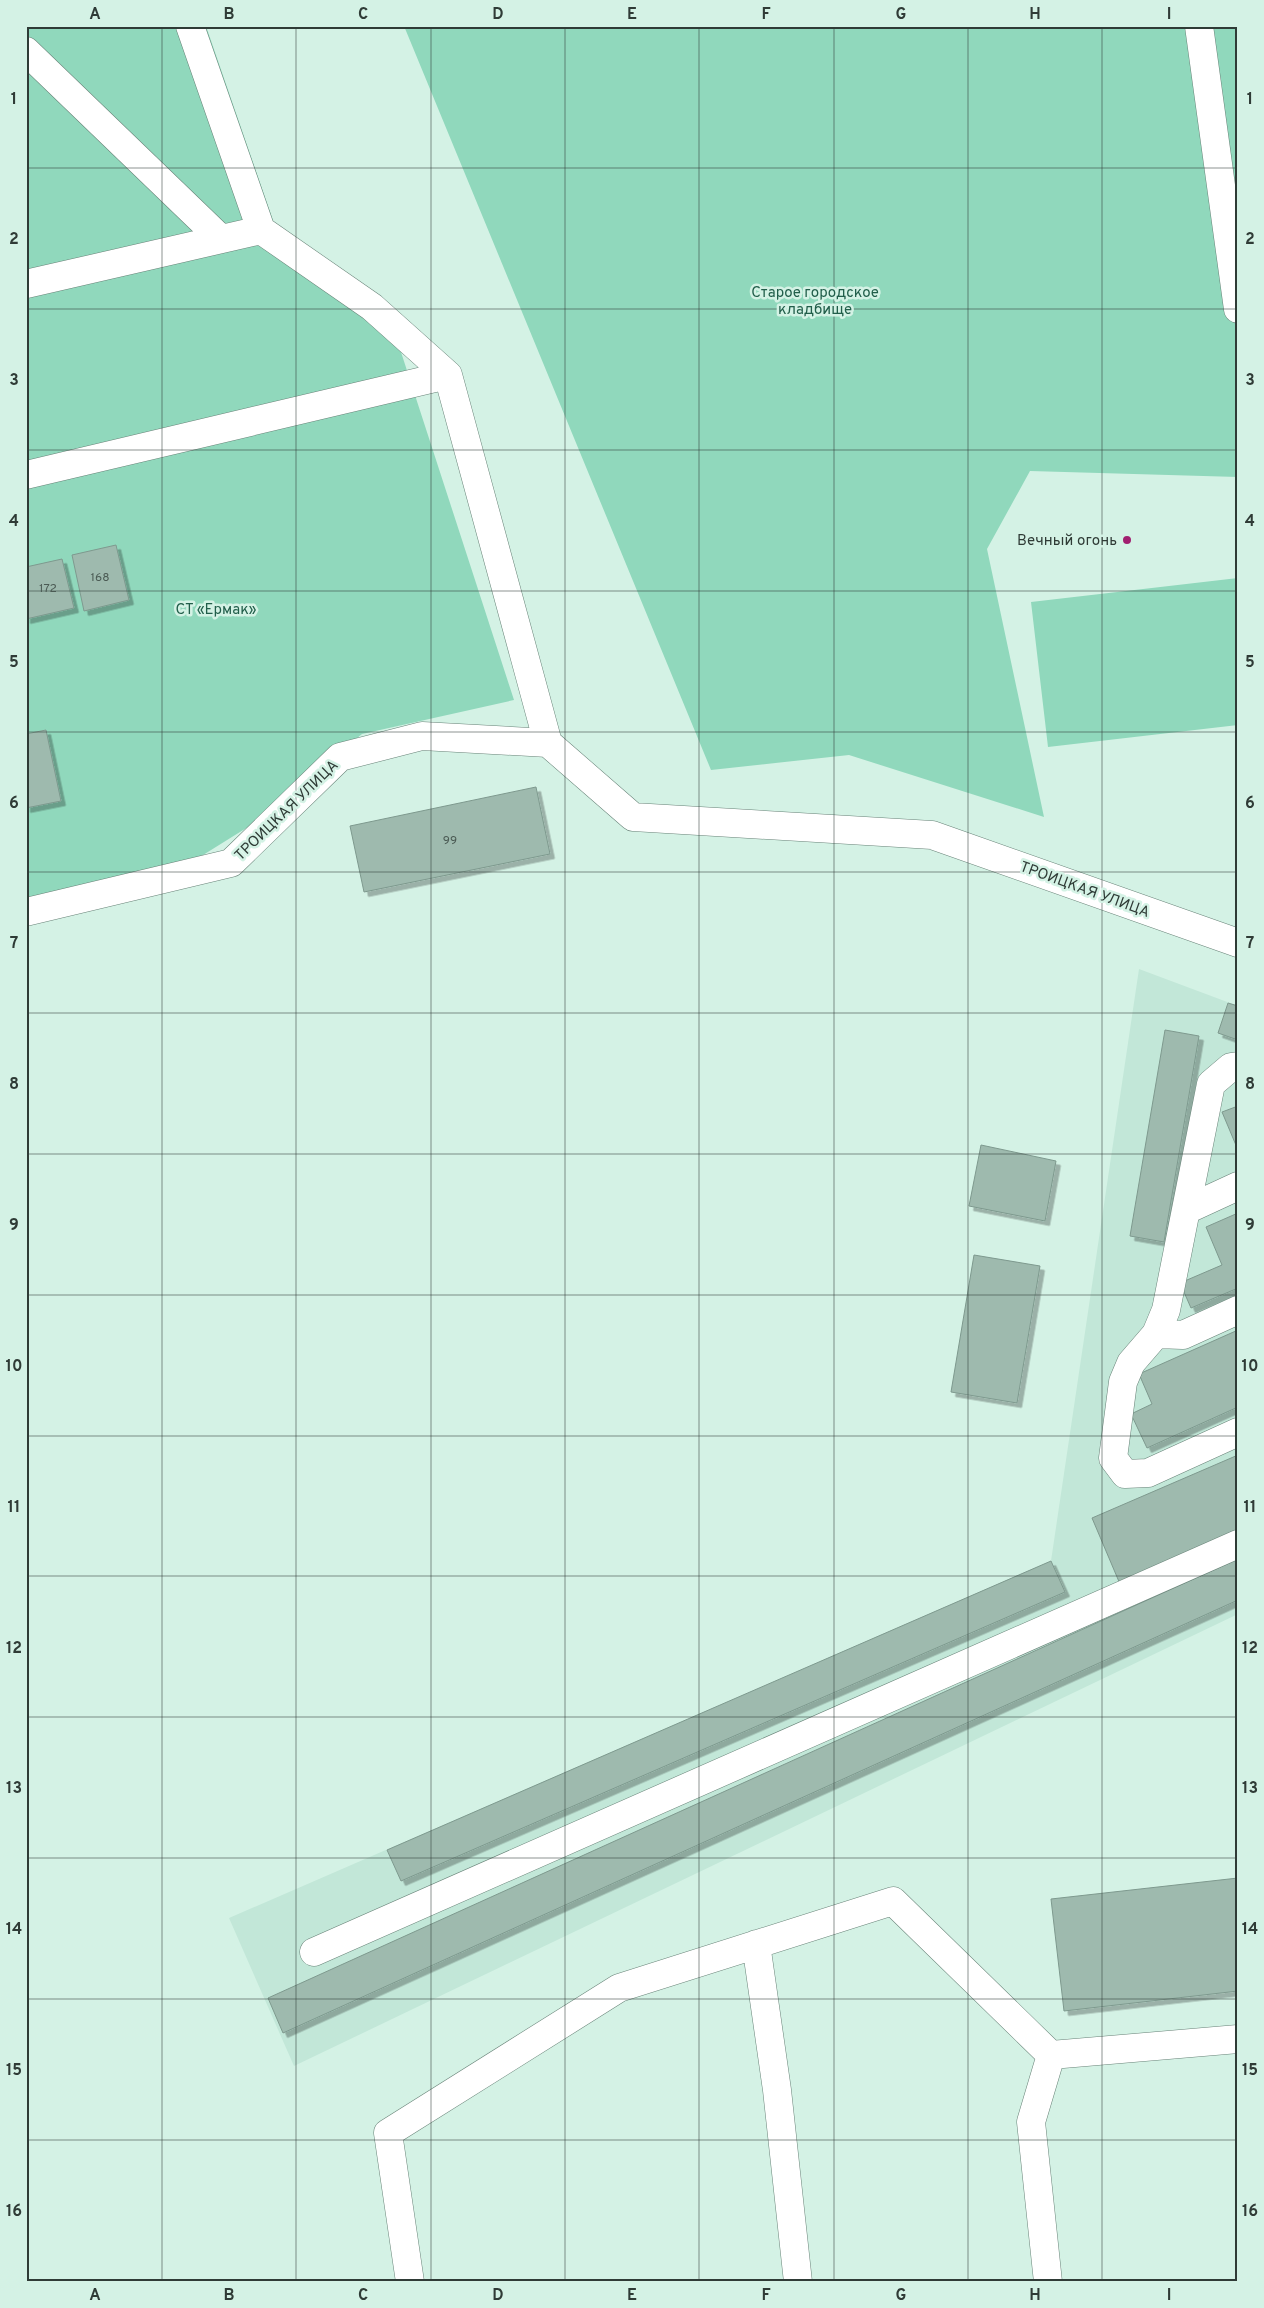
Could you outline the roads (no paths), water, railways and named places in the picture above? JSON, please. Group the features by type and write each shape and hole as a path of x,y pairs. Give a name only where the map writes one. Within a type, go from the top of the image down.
{"street":[{"path":"190,26 262,230 372,307 448,375 548,743"},
{"path":"1199,26 1238,309"},
{"path":"26,51 220,239"},
{"path":"26,284 262,230"},
{"path":"26,475 448,375"},
{"name":"ТРОИЦКАЯ УЛИЦА","path":"26,912 231,863 340,758 422,736 548,743 634,817 932,834 1238,943"},
{"path":"1238,1066 1231,1067 1212,1084 1166,1310 1156,1334 1130,1363 1123,1382 1113,1458 1125,1474 1148,1473 1238,1432"},
{"path":"1186,1210 1238,1186"},
{"path":"1156,1334 1183,1334 1238,1310"},
{"path":"314,1952 1238,1544"},
{"path":"410,2282 388,2133 619,1988 893,1901 1051,2055 1238,2039"},
{"path":"756,1944 777,2090 798,2282"},
{"path":"1048,2282 1031,2122 1051,2055"}],"place":[{"name":"Вечный огонь","path":"1127,540"}],"park label":[{"name":"Старое городское кладбище","path":"815,300"},
{"name":"СТ «Ермак»","path":"216,609"}]}
